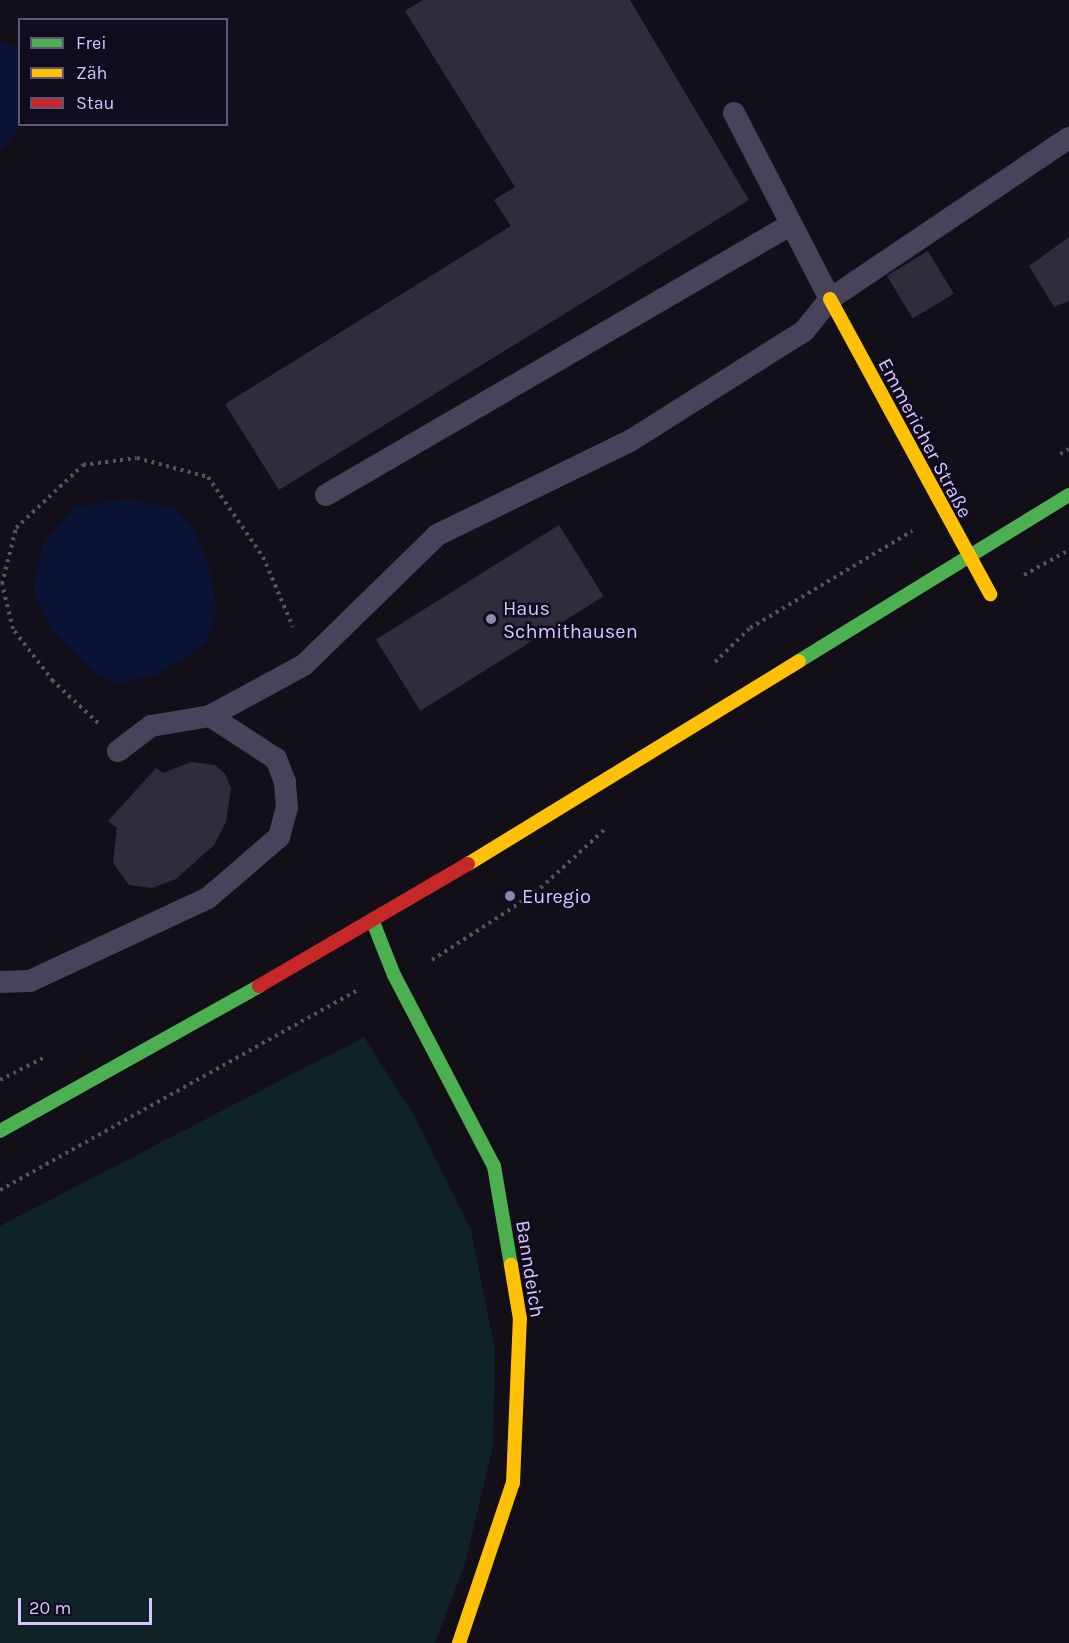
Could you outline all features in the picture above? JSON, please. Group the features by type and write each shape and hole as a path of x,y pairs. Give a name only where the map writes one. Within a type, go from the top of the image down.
{"main road":[{"name":"Emmericher Straße","path":"830,299 965,556 990,594"},
{"path":"0,1131 373,922 965,556 1069,495"},
{"name":"Banndeich","path":"373,922 394,975 494,1166 520,1319 513,1484 459,1643"}],"lane":[{"path":"734,112 830,299"},
{"path":"118,751 151,726 210,716 304,665 437,535 630,441 804,331 830,299 1069,138"},
{"path":"326,495 790,225"},
{"path":"0,982 30,981 208,898 279,837 286,790 276,759 210,716"}],"path":[{"path":"1050,460 1069,449"},
{"path":"118,751 13,629 2,584 16,528 83,465 137,458 208,477 263,557 304,665"},
{"path":"707,670 750,628 891,539 945,518"},
{"path":"990,594 1069,550"},
{"path":"0,1190 352,992 427,963 535,893 611,824"}],"green space":[{"path":"364,1037 415,1117 471,1230 495,1349 493,1446 465,1564 435,1643 0,1643 0,1226"}],"water":[{"path":"0,41 18,49 18,126 22,126 0,152"},
{"path":"129,499 174,507 196,531 211,574 217,612 206,642 188,656 158,674 119,684 96,674 51,629 33,591 43,544 74,507"}],"building":[{"path":"423,0 630,0 749,200 279,490 225,404 511,226 494,200 515,187 405,11"},
{"path":"1069,237 1069,301 1054,307 1029,266"},
{"path":"928,251 954,294 913,319 887,276"},
{"name":"Haus Schmithausen","path":"559,525 604,596 420,711 376,639"},
{"path":"191,762 215,765 225,774 231,788 226,822 214,845 176,879 152,888 129,885 113,863 117,828 108,821 156,768 163,773"}],"traffic: fast":[{"path":"799,661 1069,495"},
{"path":"373,922 394,975 494,1166 511,1265"},
{"path":"0,1131 259,986"}],"traffic: slow":[{"path":"830,299 990,594"},
{"path":"468,864 799,661"},
{"path":"459,1643 513,1483 520,1319 511,1265"}],"traffic: jam":[{"path":"259,986 468,864"}],"place":[{"name":"Haus Schmithausen","path":"491,619"},
{"name":"Euregio","path":"510,896"}]}
